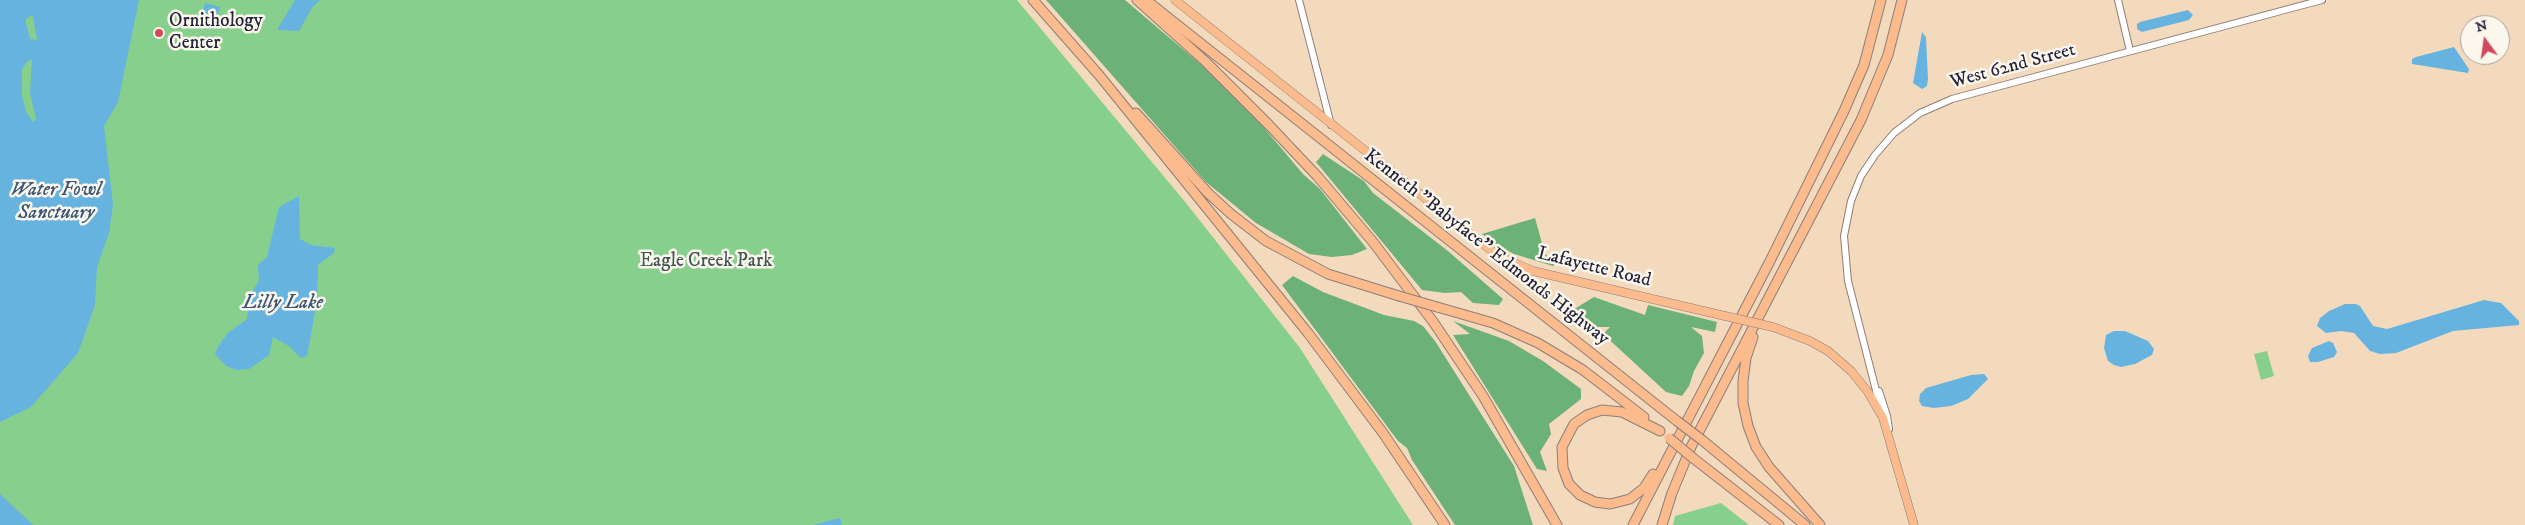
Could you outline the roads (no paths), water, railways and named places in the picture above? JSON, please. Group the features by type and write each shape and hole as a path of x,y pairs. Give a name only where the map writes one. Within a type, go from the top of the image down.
{"highway":[{"path":"1033,0 1099,75 1331,363 1393,448 1445,525"},
{"path":"1137,0 1206,62 1269,124 1318,176 1373,242 1434,324 1483,396 1557,525"},
{"name":"Kenneth \"Babyface\" Edmonds Highway","path":"1146,0 1702,440 1805,525"},
{"path":"1633,525 1737,326 1848,102 1866,58 1882,0"},
{"path":"1662,525 1672,493 1691,447 1872,96 1888,54 1902,0"},
{"name":"Kenneth \"Babyface\" Edmonds Highway","path":"1099,75 1208,193 1245,226 1281,250 1312,267 1340,278 1506,328 1554,351 1590,375 1779,525"},
{"path":"1767,302 1745,364 1743,389 1748,426 1756,447 1769,467 1820,525"},
{"path":"1660,431 1617,410 1602,410 1587,415 1574,424 1564,442 1562,461 1567,480 1580,495 1600,504 1621,502 1640,492 1651,478 1710,368 1737,326"}],"main road":[{"name":"Lafayette Road","path":"1175,0 1487,248 1512,263 1533,271 1773,327 1810,341 1835,356 1863,384 1883,418 1914,525"}],"street":[{"path":"1299,0 1331,125"},
{"path":"2118,0 2130,51"},
{"name":"West 62nd Street","path":"1870,364 1852,298 1844,252 1848,212 1855,189 1866,168 1894,133 1920,113 1948,100 2322,0"},
{"path":"1870,364 1883,418"},
{"path":"1870,364 1888,416 1890,438"}],"water":[{"name":"Water Fowl Sanctuary","path":"0,0 139,0 118,102 104,126 113,205 109,233 97,267 95,305 78,353 31,407 0,422","holes":["31,15 33,17 37,40 30,39 26,23 26,19","32,59 30,93 36,119 33,122 26,112 22,96 22,69"]},
{"path":"295,0 320,0 312,8 299,31 277,30"},
{"path":"205,3 220,7 214,29 200,28"},
{"path":"2188,10 2193,15 2189,20 2142,32 2137,29 2137,24 2140,22"},
{"path":"1922,32 1926,37 1928,79 1927,86 1922,89 1913,83"},
{"path":"2454,47 2460,56 2460,65 2466,65 2469,69 2468,73 2412,64 2412,59"},
{"name":"Lilly Lake","path":"299,196 300,239 311,245 335,248 334,253 318,265 317,301 307,356 301,358 289,346 273,337 269,355 249,369 237,370 226,366 215,354 228,333 247,319 250,296 259,280 258,265 267,257 279,207"},
{"path":"2484,300 2501,303 2519,321 2519,325 2453,331 2396,353 2380,354 2370,351 2354,333 2341,331 2326,333 2317,326 2320,318 2329,311 2345,304 2360,306 2373,326 2387,329"},
{"path":"2114,331 2125,331 2148,341 2154,349 2152,355 2135,364 2121,367 2114,365 2108,361 2104,348 2106,335"},
{"path":"2329,341 2333,343 2337,352 2334,357 2318,362 2310,362 2308,356 2312,348"},
{"path":"1984,374 1988,379 1968,399 1951,406 1934,408 1922,406 1919,401 1920,394 1926,388 1971,375"},
{"path":"0,494 33,525 0,525"},
{"path":"840,518 842,525 813,525"}],"place":[{"name":"Ornithology Center","path":"159,33"}],"park label":[{"name":"Eagle Creek Park","path":"706,262"}]}
